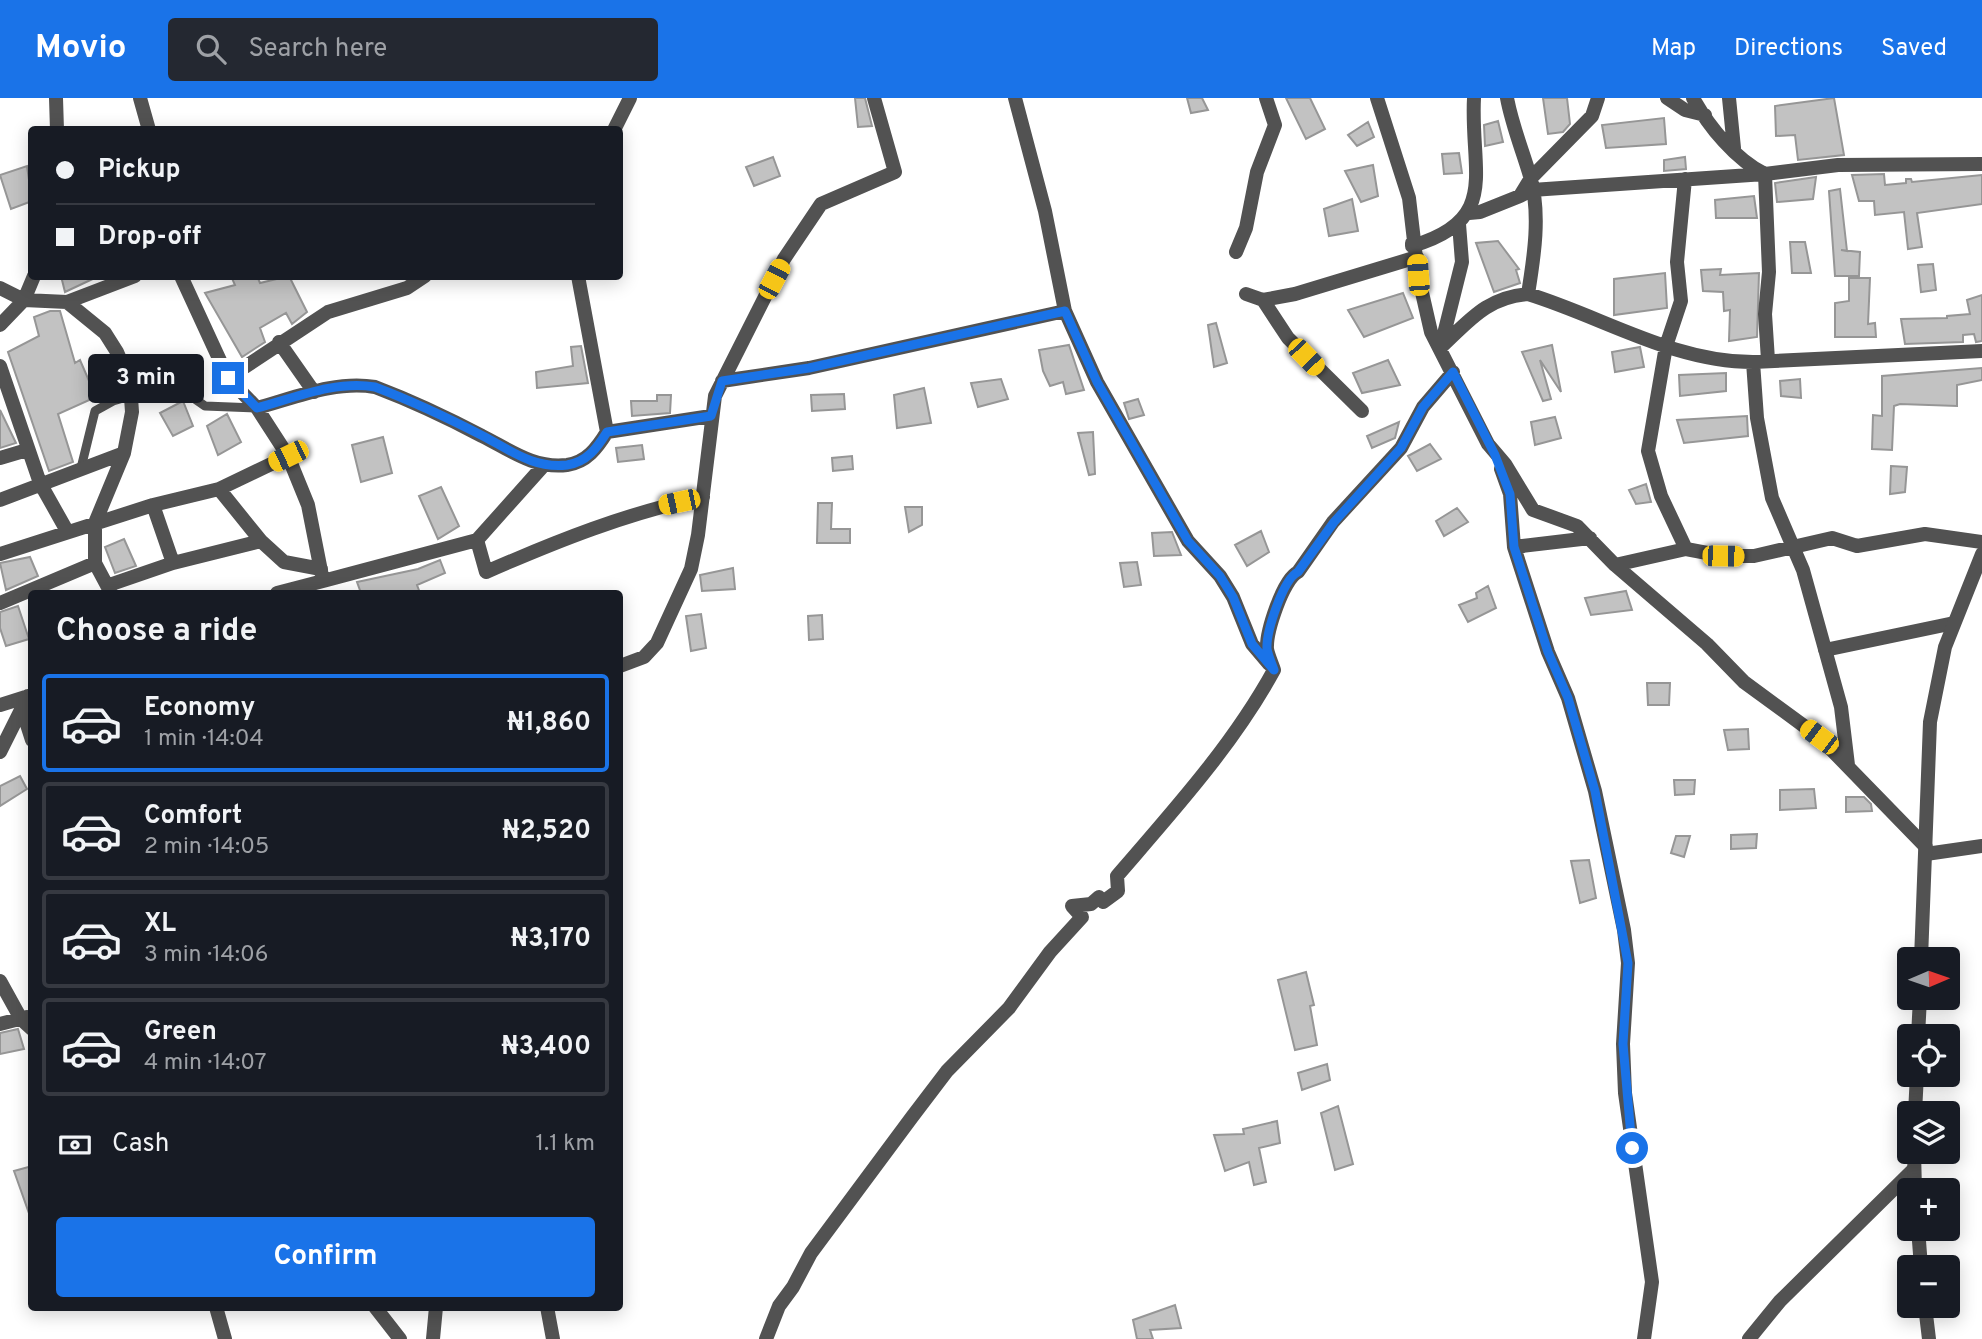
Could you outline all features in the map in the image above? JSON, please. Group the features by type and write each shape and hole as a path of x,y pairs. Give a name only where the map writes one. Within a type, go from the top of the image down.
{"street":[{"path":"140,98 148,126"},
{"path":"616,126 630,98"},
{"path":"623,665 644,657 657,643 691,569 703,497 711,416 722,381 784,259 821,204 895,172 874,98"},
{"path":"1015,98 1045,211 1065,311 1097,382 1188,541 1220,576 1233,597 1252,644 1274,670"},
{"path":"1236,252 1245,228 1257,172 1275,125 1266,98"},
{"path":"1377,98 1409,198 1431,332 1495,455 1510,494 1514,547 1548,652 1568,698 1595,791 1624,930 1628,963 1623,1044 1625,1093 1652,1282 1644,1339"},
{"path":"1441,347 1462,262 1464,219 1475,198 1474,98"},
{"path":"1507,98 1528,188 1534,252 1528,294"},
{"path":"1247,294 1264,300 1295,294 1415,244 1446,234 1464,219 1528,188 1592,116 1598,98"},
{"path":"1667,98 1685,110 1705,115"},
{"path":"1693,98 1746,165 1765,174"},
{"path":"1732,100 1734,148"},
{"path":"57,126 59,101"},
{"path":"1528,188 1765,174 1874,163 1982,164"},
{"path":"1765,174 1769,272 1757,418 1776,511 1803,570 1840,706 1848,765"},
{"path":"1685,179 1677,262 1681,301 1666,346 1647,451 1661,496 1686,549"},
{"path":"0,325 24,300 32,280"},
{"path":"0,288 24,300 67,303 125,280"},
{"path":"183,280 214,354 228,378 257,408 288,456 309,505 322,575"},
{"path":"228,378 279,342 328,313 407,288 419,280"},
{"path":"257,408 314,391 361,384 375,387 484,436 517,456 544,465 579,461 596,450 607,432 579,280"},
{"path":"1441,347 1485,306 1514,295 1528,294 1639,338 1724,360 1760,361 1982,351"},
{"path":"1264,300 1288,338 1362,411"},
{"path":"67,303 105,333 117,352 133,397 124,453 95,523 95,564 110,589 173,563 261,541"},
{"path":"722,381 809,368 1065,311"},
{"path":"279,342 314,391"},
{"path":"0,366 40,483 66,531"},
{"path":"766,1339 779,1306 793,1287 811,1253 912,1117 947,1071 1009,1008 1050,951 1082,917 1072,906 1091,904 1099,897 1103,902 1118,891 1117,876 1198,780 1258,699 1274,670 1267,648 1276,605 1292,574 1298,572 1334,522 1401,448 1423,407 1453,372"},
{"path":"607,432 711,416"},
{"path":"0,458 27,450"},
{"path":"0,500 124,453"},
{"path":"1495,455 1505,464 1533,510 1572,521 1615,565 1707,644 1744,682 1819,737 1926,850 1982,846"},
{"path":"0,554 153,505 219,489 288,456"},
{"path":"284,590 322,575 477,540 544,465"},
{"path":"219,489 261,541 284,562 322,575"},
{"path":"477,540 486,572 600,525 656,507 703,497"},
{"path":"153,505 173,563"},
{"path":"1615,565 1686,549 1723,556 1754,556 1832,538 1857,546 1925,534 1982,542"},
{"path":"1514,547 1590,538"},
{"path":"1922,947 1930,722 1945,647 1982,554"},
{"path":"32,590 95,564"},
{"path":"0,603 28,592"},
{"path":"1825,650 1954,623"},
{"path":"0,705 28,697"},
{"path":"0,752 28,701"},
{"path":"23,712 28,728"},
{"path":"1964,849 1982,854"},
{"path":"0,981 28,1022"},
{"path":"0,1024 28,1022"},
{"path":"1914,1164 1914,1178"},
{"path":"1749,1339 1780,1301 1914,1169"},
{"path":"217,1311 225,1339"},
{"path":"378,1311 395,1338"},
{"path":"433,1339 436,1311"},
{"path":"548,1311 553,1339"},
{"path":"1926,1318 1929,1339"}],"lane":[{"path":"81,468 95,411 113,401 161,387 175,387 205,406 257,408"}],"building":[{"path":"855,98 865,98 872,126 858,127"},
{"path":"1187,98 1202,98 1208,110 1191,113"},
{"path":"1286,98 1310,98 1325,129 1306,139"},
{"path":"1543,98 1567,98 1570,124 1563,132 1548,134"},
{"path":"1834,98 1844,155 1798,160 1795,135 1776,136 1775,106"},
{"path":"1664,118 1666,144 1606,148 1602,125"},
{"path":"1498,121 1503,142 1485,146 1484,125"},
{"path":"1368,122 1374,137 1357,146 1348,135"},
{"path":"1459,153 1462,173 1444,174 1442,154"},
{"path":"773,157 780,176 754,186 746,167"},
{"path":"1685,157 1686,169 1664,171 1664,160"},
{"path":"1373,165 1378,196 1361,202 1345,171"},
{"path":"27,166 28,203 11,209 0,175"},
{"path":"1884,174 1885,185 1906,183 1906,179 1911,179 1912,182 1982,175 1982,204 1917,213 1922,247 1908,249 1904,212 1875,215 1874,201 1859,201 1852,175"},
{"path":"1816,177 1813,199 1777,202 1775,183"},
{"path":"1840,189 1847,251 1860,252 1859,276 1835,276 1829,191"},
{"path":"1754,196 1757,218 1716,218 1715,200"},
{"path":"1352,199 1358,231 1329,236 1324,209"},
{"path":"1498,241 1519,269 1516,270 1520,283 1494,292 1476,243"},
{"path":"1790,242 1805,242 1811,273 1792,273"},
{"path":"1933,264 1936,290 1921,292 1918,265"},
{"path":"1721,269 1720,275 1759,273 1757,337 1729,341 1730,310 1724,311 1723,292 1703,291 1701,270"},
{"path":"1665,273 1667,308 1614,315 1614,279"},
{"path":"1849,278 1870,278 1868,324 1875,323 1876,337 1835,337 1835,303 1849,301"},
{"path":"62,280 90,280 65,292"},
{"path":"233,280 259,280 260,283 291,280 307,312 292,324 286,313 260,328 265,342 242,357 205,293 235,285"},
{"path":"1403,293 1413,318 1364,337 1348,310"},
{"path":"1982,295 1982,341 1976,342 1974,334 1963,335 1963,342 1905,344 1901,319 1947,318 1970,314 1967,300"},
{"path":"50,311 60,311 75,363 80,360 96,397 58,414 73,462 49,471 8,352 39,336 34,317"},
{"path":"1216,323 1227,363 1214,367 1208,325"},
{"path":"1069,345 1084,390 1066,394 1063,382 1050,386 1043,371 1039,350"},
{"path":"1552,345 1561,392 1540,360 1551,399 1543,401 1522,352"},
{"path":"581,346 588,383 537,388 536,372 573,366 571,347"},
{"path":"1640,347 1644,367 1615,372 1612,352"},
{"path":"1388,360 1400,385 1362,393 1353,373"},
{"path":"1982,368 1982,380 1957,385 1957,406 1894,406 1892,450 1872,449 1873,415 1882,416 1882,376"},
{"path":"1726,373 1726,391 1680,396 1679,375"},
{"path":"1001,379 1008,399 978,407 971,383"},
{"path":"1800,379 1801,398 1781,396 1780,381"},
{"path":"924,388 931,423 897,428 894,395"},
{"path":"844,394 845,409 812,411 811,395"},
{"path":"657,395 671,395 670,413 632,416 631,401 657,401"},
{"path":"1138,399 1144,415 1129,419 1124,403"},
{"path":"183,401 193,426 173,436 160,413"},
{"path":"0,410 16,443 0,448"},
{"path":"227,414 241,442 218,455 207,426"},
{"path":"1747,416 1748,436 1684,443 1677,420"},
{"path":"1555,417 1561,438 1535,445 1531,422"},
{"path":"1399,422 1395,438 1372,448 1367,436"},
{"path":"1093,432 1095,474 1089,475 1078,433"},
{"path":"383,437 392,473 361,482 352,445"},
{"path":"1430,444 1441,459 1417,471 1408,456"},
{"path":"642,445 644,459 618,462 616,448"},
{"path":"852,456 853,469 833,471 832,458"},
{"path":"1891,466 1907,467 1905,492 1890,494"},
{"path":"1646,484 1651,502 1636,504 1629,490"},
{"path":"441,487 459,526 438,539 419,496"},
{"path":"818,503 832,503 831,529 850,529 850,543 817,543"},
{"path":"905,507 922,507 922,525 909,532"},
{"path":"1457,508 1468,522 1444,536 1436,521"},
{"path":"1261,531 1269,552 1247,566 1235,545"},
{"path":"1172,532 1181,555 1154,556 1152,533"},
{"path":"124,539 136,566 115,573 105,547"},
{"path":"30,557 38,576 6,590 0,563"},
{"path":"440,560 445,573 417,585 419,590 360,590 357,582 418,569"},
{"path":"1137,562 1141,585 1124,587 1120,563"},
{"path":"733,568 735,589 702,591 700,575"},
{"path":"1488,586 1496,608 1468,622 1459,605 1477,598 1476,593"},
{"path":"1626,591 1632,610 1591,615 1585,598"},
{"path":"18,606 28,639 6,646 0,628 0,612"},
{"path":"701,614 706,648 691,651 686,616"},
{"path":"822,615 823,639 809,640 808,616"},
{"path":"1647,683 1670,683 1669,705 1648,705"},
{"path":"1748,729 1749,749 1728,750 1724,730"},
{"path":"20,776 27,789 0,806 0,786"},
{"path":"1674,780 1695,780 1694,794 1675,795"},
{"path":"1814,789 1816,808 1780,810 1780,790"},
{"path":"1846,797 1864,797 1871,804 1872,811 1846,812"},
{"path":"1757,834 1756,848 1731,849 1731,835"},
{"path":"1676,836 1690,836 1684,857 1671,853"},
{"path":"1589,860 1596,898 1580,903 1571,861"},
{"path":"1306,972 1314,1005 1310,1006 1317,1045 1295,1050 1278,980"},
{"path":"18,1029 24,1049 0,1054 0,1033"},
{"path":"1327,1064 1330,1080 1302,1090 1298,1073"},
{"path":"1338,1106 1353,1164 1335,1170 1321,1113"},
{"path":"1277,1121 1280,1143 1259,1148 1266,1182 1254,1185 1249,1162 1225,1171 1214,1135 1244,1134 1243,1129"},
{"path":"28,1167 28,1210 14,1171"},
{"path":"1175,1305 1181,1328 1150,1330 1153,1339 1137,1339 1133,1320"}],"route":[{"path":"228,378 257,408 314,391 361,384 375,387 484,436 517,456 544,465 567,465 596,450 607,432 711,416 715,396 722,381 809,368 1065,311 1097,382 1188,541 1220,576 1233,597 1252,644 1274,670 1267,648 1270,630 1276,605 1292,574 1298,572 1334,522 1401,448 1408,430 1423,407 1453,372 1495,455 1510,494 1514,547 1548,652 1568,698 1595,791 1624,930 1628,963 1623,1044 1625,1093 1632,1148"}]}
